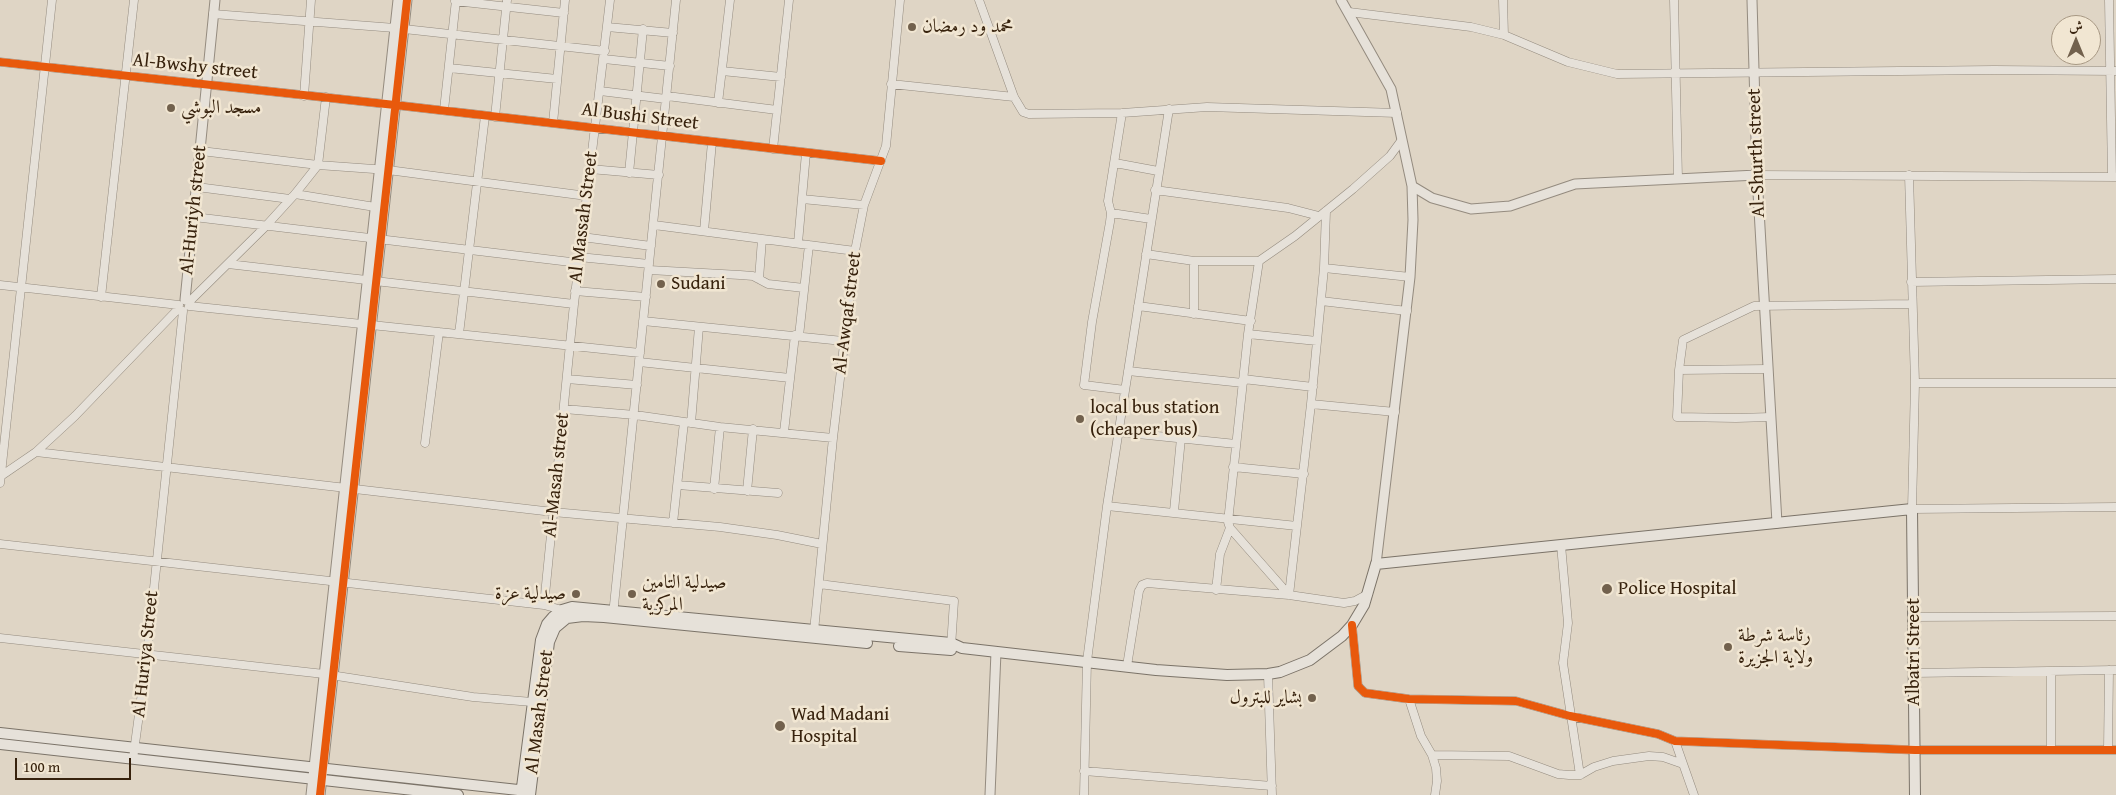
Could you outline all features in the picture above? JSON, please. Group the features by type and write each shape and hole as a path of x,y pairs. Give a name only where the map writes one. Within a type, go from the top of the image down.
{"main road":[{"path":"759,629 814,631 1210,674 1268,674 1280,672 1310,660 1352,626 1368,594 1376,564 1912,509"},
{"name":"Albatri Street","path":"1912,509 1915,795"},
{"path":"564,614 584,616 614,614 951,646"},
{"name":"Al Masah Street","path":"526,793 532,702 543,632 553,617 564,614"},
{"name":"Al Masah Street","path":"526,793 549,642 564,614"},
{"path":"0,733 135,747 458,795"},
{"path":"0,744 133,759 526,793"}],"street":[{"path":"0,479 52,0"},
{"path":"101,297 134,0"},
{"name":"Al-Huriyh street","path":"184,305 215,0"},
{"path":"304,96 311,0"},
{"path":"311,795 318,774 334,676 339,583 399,28 398,0"},
{"path":"399,28 407,0"},
{"path":"444,110 456,0 507,4 564,13"},
{"path":"553,123 565,0"},
{"name":"Al Massah Street","path":"570,345 610,0"},
{"path":"614,614 676,0"},
{"path":"718,103 730,0"},
{"path":"773,149 789,0"},
{"name":"Al-Awqaf street","path":"814,631 843,341 855,250 864,205 886,146 900,0"},
{"path":"979,0 1014,97 1023,112 1029,114 1122,113 1169,109 1250,108 1397,113"},
{"path":"1341,0 1391,89 1412,186 1413,220 1410,277 1376,564"},
{"path":"1503,0 1504,35"},
{"path":"1674,0 1678,178"},
{"name":"Al-Shurth street","path":"1752,0 1757,175 1777,523"},
{"path":"1412,186 1432,198 1471,209 1510,206 1574,184 1678,178 1757,175 2114,177 2113,71 2109,0"},
{"path":"494,117 507,4"},
{"path":"1349,12 1471,27 1504,35 1568,62 1617,74 1994,70 2113,71"},
{"path":"213,14 399,28 561,46 640,63 670,66"},
{"path":"607,27 673,33"},
{"path":"629,172 643,29"},
{"name":"Al-Bwshy street","path":"0,62 391,104"},
{"path":"449,68 558,79"},
{"path":"722,71 781,77"},
{"path":"892,84 1014,97"},
{"path":"600,91 778,110"},
{"path":"0,479 36,452 75,416 184,305 228,264 292,197 318,165 326,98"},
{"name":"Al Bushi Street","path":"391,104 880,161"},
{"path":"1084,795 1087,661 1107,506 1169,109"},
{"path":"1122,113 1108,201 1111,213 1092,322 1084,385 1125,390"},
{"path":"459,334 485,116"},
{"path":"1146,254 1194,261 1260,262 1326,211 1390,156 1402,141"},
{"path":"704,231 712,142"},
{"path":"201,151 318,165 384,169 587,196"},
{"path":"798,243 806,153"},
{"path":"1115,163 1158,171"},
{"path":"376,238 376,207 384,169"},
{"path":"590,169 659,176"},
{"path":"1909,175 1911,282 1916,383 1912,509 2116,507"},
{"path":"197,187 376,207"},
{"path":"1155,190 1288,208 1319,216"},
{"path":"802,199 864,205"},
{"path":"1290,595 1313,387 1324,268 1326,211"},
{"path":"1111,213 1151,219"},
{"path":"194,217 264,227 470,250 740,274 759,279 768,284 804,288"},
{"path":"654,225 855,250"},
{"path":"582,237 652,246"},
{"path":"759,279 762,239"},
{"path":"784,432 804,288 808,245"},
{"path":"1194,261 1194,314"},
{"path":"1260,262 1248,334 1228,518 1230,528 1290,595"},
{"path":"228,264 574,304"},
{"path":"1324,268 1410,277"},
{"path":"1911,282 2116,279"},
{"path":"0,285 640,352"},
{"path":"575,291 646,297"},
{"path":"1321,301 1406,311"},
{"path":"1771,417 1677,417 1679,370 1683,340 1751,307 1912,304"},
{"name":"Al Huriya Street","path":"133,759 147,655 184,305"},
{"path":"1138,306 1250,321"},
{"path":"643,321 843,341"},
{"path":"673,523 696,369 699,326"},
{"path":"425,443 439,332"},
{"path":"1248,334 1317,341"},
{"name":"Al-Masah street","path":"544,605 570,345"},
{"path":"639,362 790,378"},
{"path":"1679,370 1768,369"},
{"path":"1128,371 1313,387"},
{"path":"567,379 637,385"},
{"path":"1916,383 2116,382"},
{"path":"1311,404 1394,412"},
{"path":"564,409 635,415 720,427 833,438"},
{"path":"714,489 720,427"},
{"path":"747,490 752,430"},
{"path":"1118,432 1236,444"},
{"path":"1174,511 1181,438"},
{"path":"36,452 166,469 778,535 822,544"},
{"path":"1234,467 1304,474"},
{"path":"678,485 778,493"},
{"path":"1107,506 1174,511 1297,526"},
{"path":"1216,590 1220,554 1230,528"},
{"path":"0,544 544,605 564,614"},
{"path":"1561,545 1568,623 1563,663 1580,775"},
{"path":"320,795 318,774 324,674 339,583"},
{"path":"1127,666 1139,591 1142,585 1147,583 1290,595 1344,603 1355,601 1368,594"},
{"path":"819,584 952,600 955,602 951,646"},
{"path":"1914,617 2116,616"},
{"path":"1352,626 1358,686 1365,693 1408,699 1516,701 1570,716 1658,734 1675,741 1915,750 2112,750 2113,670 1914,673"},
{"path":"0,638 324,674 473,696 532,702"},
{"path":"990,795 996,652"},
{"path":"2051,671 2051,750"},
{"path":"1268,674 1272,795"},
{"path":"1408,699 1422,739 1432,755 1437,774 1435,795"},
{"path":"1675,741 1694,795"},
{"path":"1432,755 1509,756 1558,774 1580,775 1594,767 1648,756 1663,757 1683,764"},
{"path":"1084,771 1272,786"}],"cycle path":[{"path":"320,795 407,0"},
{"path":"0,62 881,161"},
{"path":"1352,625 1358,686 1365,693 1409,699 1516,701 1570,716 1658,734 1675,741 1915,750 2116,750"}],"place":[{"name":"محمد ود رمضان","path":"912,27"},
{"name":"مسجد البوشي","path":"171,108"},
{"name":"Sudani","path":"661,284"},
{"name":"local bus station (cheaper bus)","path":"1080,419"},
{"name":"Police Hospital","path":"1607,589"},
{"name":"صيدلية عزة","path":"576,594"},
{"name":"صيدلية التامين المركزية","path":"632,594"},
{"name":"رئاسة شرطة ولاية الجزيرة","path":"1728,647"},
{"name":"بشاير للبترول","path":"1312,698"},
{"name":"Wad Madani Hospital","path":"780,726"}]}
